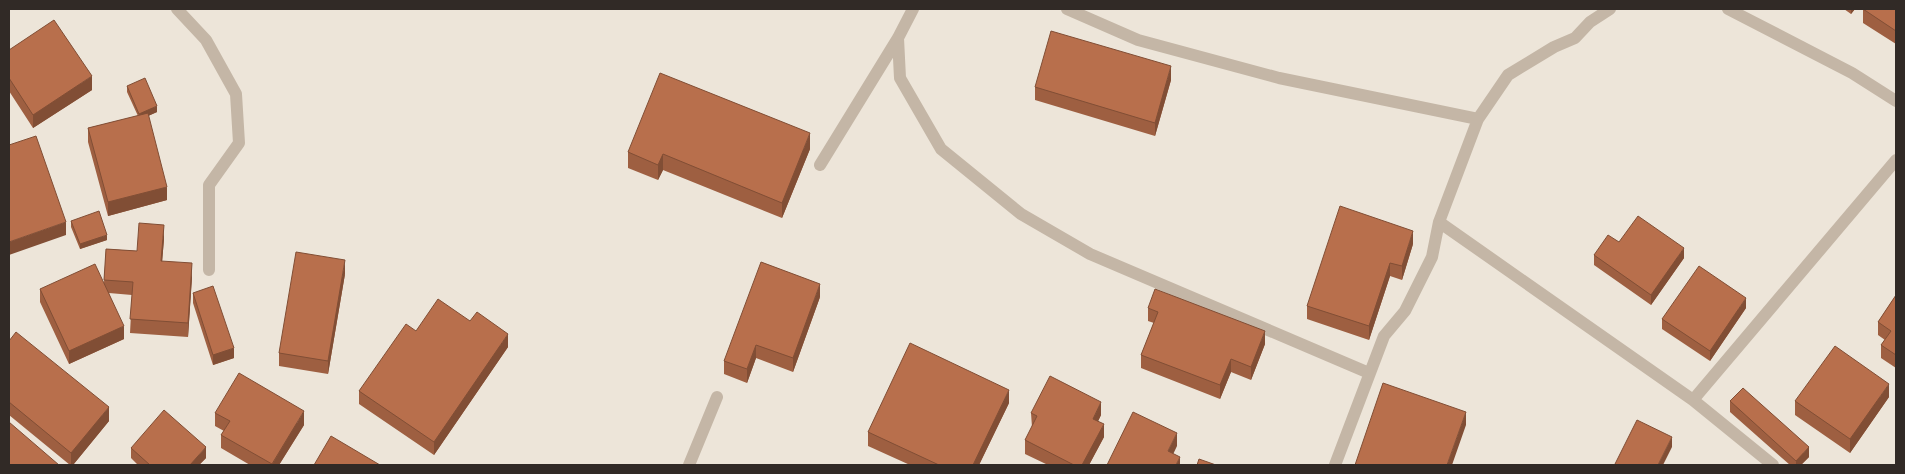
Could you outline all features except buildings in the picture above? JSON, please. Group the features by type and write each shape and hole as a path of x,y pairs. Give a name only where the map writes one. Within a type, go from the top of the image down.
{"street":[{"path":"177,9 206,40 236,94 239,143 208,185 209,270"},
{"path":"820,165 898,38 913,9"},
{"path":"1067,9 1138,40 1278,78 1478,119"},
{"path":"1335,465 1384,336 1405,312 1432,257 1438,222 1478,119 1508,75 1554,47 1575,38 1590,22 1610,9"},
{"path":"1728,9 1852,73 1896,101"},
{"path":"898,38 900,78 941,149 1021,214 1090,254 1369,373"},
{"path":"1693,400 1896,160"},
{"path":"1438,222 1693,400 1773,465"},
{"path":"690,465 717,397"}]}
